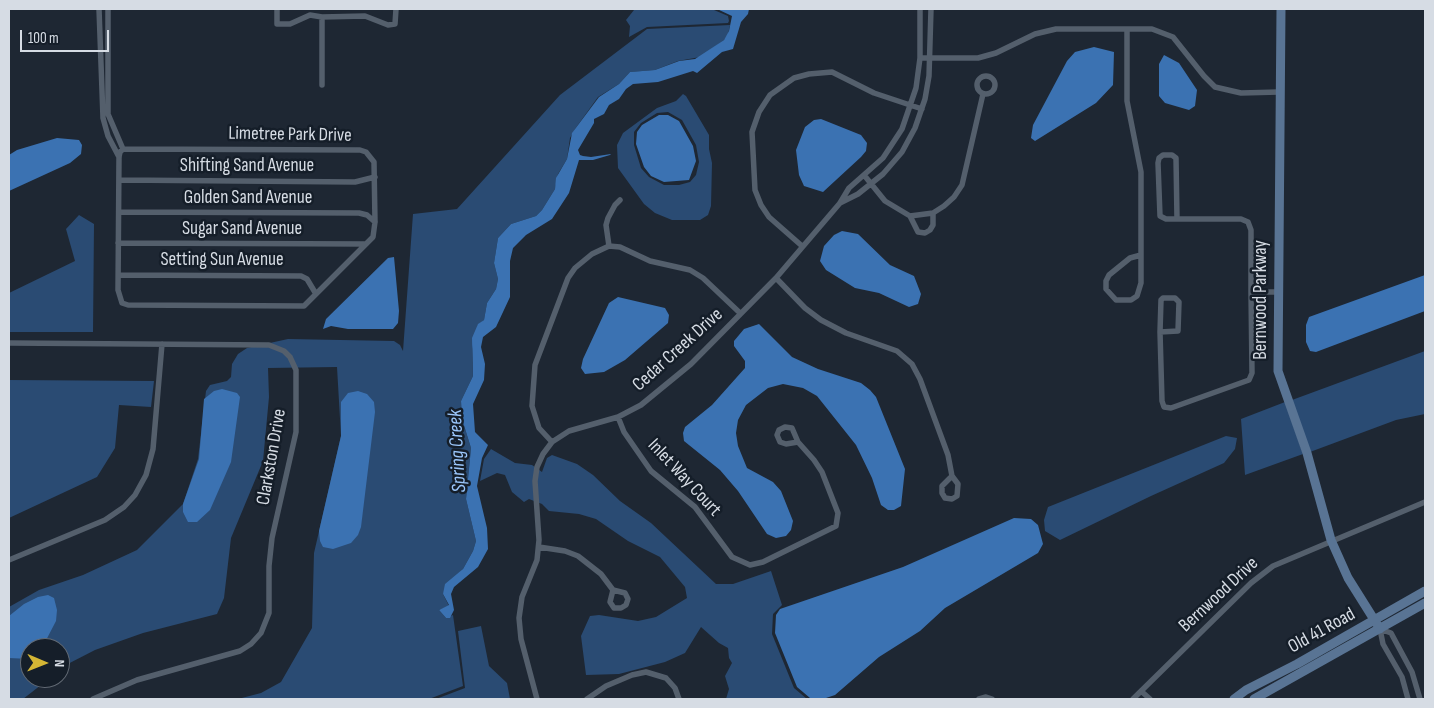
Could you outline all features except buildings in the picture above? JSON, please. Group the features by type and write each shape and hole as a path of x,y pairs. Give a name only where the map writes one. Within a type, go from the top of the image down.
{"street":[{"path":"99,9 103,118 107,134 119,157"},
{"path":"108,9 108,114 124,149 120,152 119,157"},
{"path":"277,9 277,24 290,24 310,15 322,17 365,16 392,25 395,24 396,9"},
{"name":"Cedar Creek Drive","path":"537,699 521,639 518,618 522,597 534,573 539,547 536,474 540,460 552,442 569,431 618,417 647,400 691,364 776,278 840,203 849,188 883,158 895,142 911,106 920,58 920,9"},
{"name":"Cedar Creek Drive","path":"840,203 871,184 883,174 902,152 915,128 927,91 931,58 932,9"},
{"name":"Bernwood Parkway","path":"1281,9 1277,292 1278,371 1306,453 1331,540 1348,578 1380,629"},
{"path":"322,17 322,85"},
{"path":"920,58 978,58 996,53 1034,34 1056,28 1152,29 1173,37 1209,82 1221,89 1241,93 1280,92"},
{"path":"1127,28 1127,100 1141,172 1141,283 1138,296 1131,300 1116,300 1106,288 1106,281 1109,275 1130,258 1140,255"},
{"path":"802,246 769,218 755,190 752,132 759,112 770,95 794,78 809,74 832,72 874,93 922,109"},
{"path":"910,216 933,212 949,202 962,185 982,94"},
{"path":"107,134 115,131"},
{"name":"Limetree Park Drive","path":"119,157 118,275 119,297 122,303 134,306 304,306 373,237 375,222 374,162 371,156 360,150 124,149"},
{"path":"1160,332 1178,331 1179,302 1176,298 1161,299 1160,332 1162,401 1166,408 1174,408 1248,381 1252,373 1251,230 1248,222 1241,219 1177,219 1163,218 1159,213 1158,163 1163,155 1172,155 1176,158 1177,219"},
{"path":"864,175 886,201 910,216 918,232 925,233 930,230 933,225 933,212"},
{"name":"Shifting Sand Avenue","path":"119,180 355,182 374,177"},
{"path":"609,246 606,224 615,205 620,200"},
{"name":"Golden Sand Avenue","path":"119,212 359,213 366,215 375,222"},
{"name":"Sugar Sand Avenue","path":"118,243 366,244"},
{"path":"552,442 540,428 532,406 532,382 538,357 571,273 592,254 609,246 620,247 650,261 682,268 697,274 740,313"},
{"name":"Setting Sun Avenue","path":"118,275 301,276 307,279 316,294"},
{"path":"776,278 805,308 821,320 846,333 897,351 912,364 920,379 948,455 952,476"},
{"path":"1251,292 1277,292"},
{"name":"Clarkston Drive","path":"9,344 269,344 284,351 294,363 296,376 296,425 289,466 270,545 269,614 261,633 251,644 240,651 137,680 94,699"},
{"path":"9,560 105,520 124,507 135,495 146,475 153,448 162,344"},
{"name":"Inlet Way Court","path":"618,417 624,432 651,471 695,507 732,557 750,564 762,562 836,526 838,514 822,472 798,442"},
{"name":"Bernwood Drive","path":"1133,699 1262,574 1273,566 1425,502"},
{"path":"539,547 565,550 578,556 601,574 613,590"},
{"name":"Old 41 Road","path":"1234,699 1246,690 1376,620 1425,591"},
{"name":"Old 41 Road","path":"1254,699 1425,603"},
{"path":"1380,629 1383,644 1402,677 1408,699"},
{"path":"1380,629 1391,633 1412,672 1420,699"},
{"path":"587,699 606,686 632,675 646,672 666,678 675,688 679,699"},
{"path":"1142,691 1150,699"},
{"path":"979,699 986,696 992,699"}],"shaded area":[{"path":"717,9 749,9 748,14 741,22 733,49 722,52 697,73 693,71 658,82 633,84 626,89 619,99 609,105 604,114 594,119 594,123 578,150 580,155 591,157 611,154 593,160 579,160 569,193 552,219 526,235 513,248 510,261 510,297 496,327 483,337 481,347 485,364 484,380 473,404 475,432 488,445 482,458 477,486 487,528 488,549 478,567 454,587 451,594 454,610 450,618 446,618 439,610 449,605 443,594 445,584 463,569 476,541 466,499 471,448 462,419 461,401 473,376 472,338 478,324 484,320 487,303 496,289 498,279 494,263 498,238 511,224 536,216 542,210 555,189 556,178 567,159 572,133 599,97 619,84 630,72 655,70 679,61 695,59 724,40 729,31 732,16"},
{"path":"634,10 714,10 728,16 729,21 728,23 647,27 629,37 630,26 626,20"},
{"path":"730,25 728,35 724,40 700,57 678,61 655,70 630,72 619,84 598,97 570,138 567,159 558,174 555,189 542,210 536,216 511,224 498,238 494,263 498,279 496,289 487,303 484,320 478,325 472,349 473,376 461,401 462,419 471,448 466,499 476,541 463,569 443,594 449,606 439,610 446,618 453,615 463,686 429,699 238,699 261,693 281,682 312,628 314,553 341,436 337,367 268,368 269,397 263,461 231,538 224,598 217,614 143,633 95,650 70,663 70,638 20,638 20,688 37,688 23,699 9,699 9,607 39,590 83,575 137,550 183,504 198,459 206,391 210,385 227,381 231,377 232,364 238,354 247,348 288,339 394,341 400,345 403,351 413,214 457,209 560,95 647,29"},
{"path":"1094,47 1114,52 1113,85 1096,103 1035,141 1031,138 1033,125 1067,61 1075,52"},
{"path":"1164,55 1179,63 1197,90 1195,106 1189,110 1165,103 1159,96 1159,64"},
{"path":"683,94 686,96 709,135 712,163 711,206 708,215 700,220 672,220 655,213 644,204 618,168 617,145 623,133 657,108 676,101","holes":["668,112 682,120 696,145 699,162 696,175 690,182 679,185 664,185 649,177 641,168 634,145 634,132 641,123 657,113"]},
{"path":"659,115 668,115 679,121 693,146 696,161 689,180 664,182 651,176 644,167 636,144 637,132 642,125"},
{"path":"821,119 861,135 867,143 866,151 861,157 823,192 804,186 799,175 796,150 805,127 814,120"},
{"path":"57,138 79,140 82,145 81,154 70,163 9,191 9,155 17,150"},
{"path":"79,215 94,224 93,332 9,332 9,293 75,261 66,229"},
{"path":"842,231 858,234 890,265 914,276 921,294 918,304 909,307 879,293 855,288 826,270 820,261 824,246 834,235"},
{"path":"394,257 399,311 398,323 393,329 348,329 331,326 323,329 326,319 388,258"},
{"path":"1425,275 1425,311 1316,352 1310,351 1306,342 1306,325 1309,317"},
{"path":"618,297 665,308 669,315 668,323 625,360 604,372 585,374 581,368 583,359 609,303"},
{"path":"759,324 792,357 818,369 861,383 876,397 905,469 901,506 894,510 888,510 881,505 872,478 856,445 817,396 803,388 783,384 768,388 746,405 738,420 736,433 738,446 747,468 773,482 781,491 793,521 791,530 786,536 776,538 767,534 738,491 720,470 684,441 683,433 685,427 712,405 745,368 745,361 734,346 734,341 744,329"},
{"path":"1425,351 1425,414 1396,420 1310,452 1292,400"},
{"path":"9,380 154,381 151,407 119,405 115,448 97,477 9,518"},
{"path":"222,389 237,393 240,397 231,462 210,510 197,522 188,522 183,512 183,504 199,459 204,399 214,391"},
{"path":"358,391 367,394 374,402 375,412 361,527 358,535 351,543 333,549 323,547 319,531 341,436 341,402 348,393"},
{"path":"1285,402 1303,454 1245,475 1241,419"},
{"path":"1226,436 1237,438 1235,449 1224,463 1060,540 1045,531 1044,520 1048,507"},
{"path":"491,449 515,463 532,465 542,472 547,458 552,455 577,464 593,475 620,501 651,523 716,584 733,584 771,571 782,605 773,614 772,634 794,688 807,699 726,699 729,689 725,676 732,663 729,658 728,648 719,643 701,627 685,653 665,662 619,674 586,675 581,636 590,616 599,615 638,621 656,617 687,598 685,587 660,557 628,541 596,519 579,514 549,511 542,504 529,499 524,502 512,492 505,475 497,473 480,481 484,459"},
{"path":"1014,518 1031,519 1038,525 1043,544 1038,553 945,608 920,631 879,657 835,695 823,699 810,698 797,687 775,633 776,615 780,609 903,567"},
{"path":"48,595 54,598 57,610 56,621 47,638 20,638 20,659 9,658 9,616 24,604 38,597"},
{"path":"481,626 489,666 507,683 510,699 436,699 465,688 458,631"}],"water label":[{"name":"Spring Creek","path":"458,451"}]}
